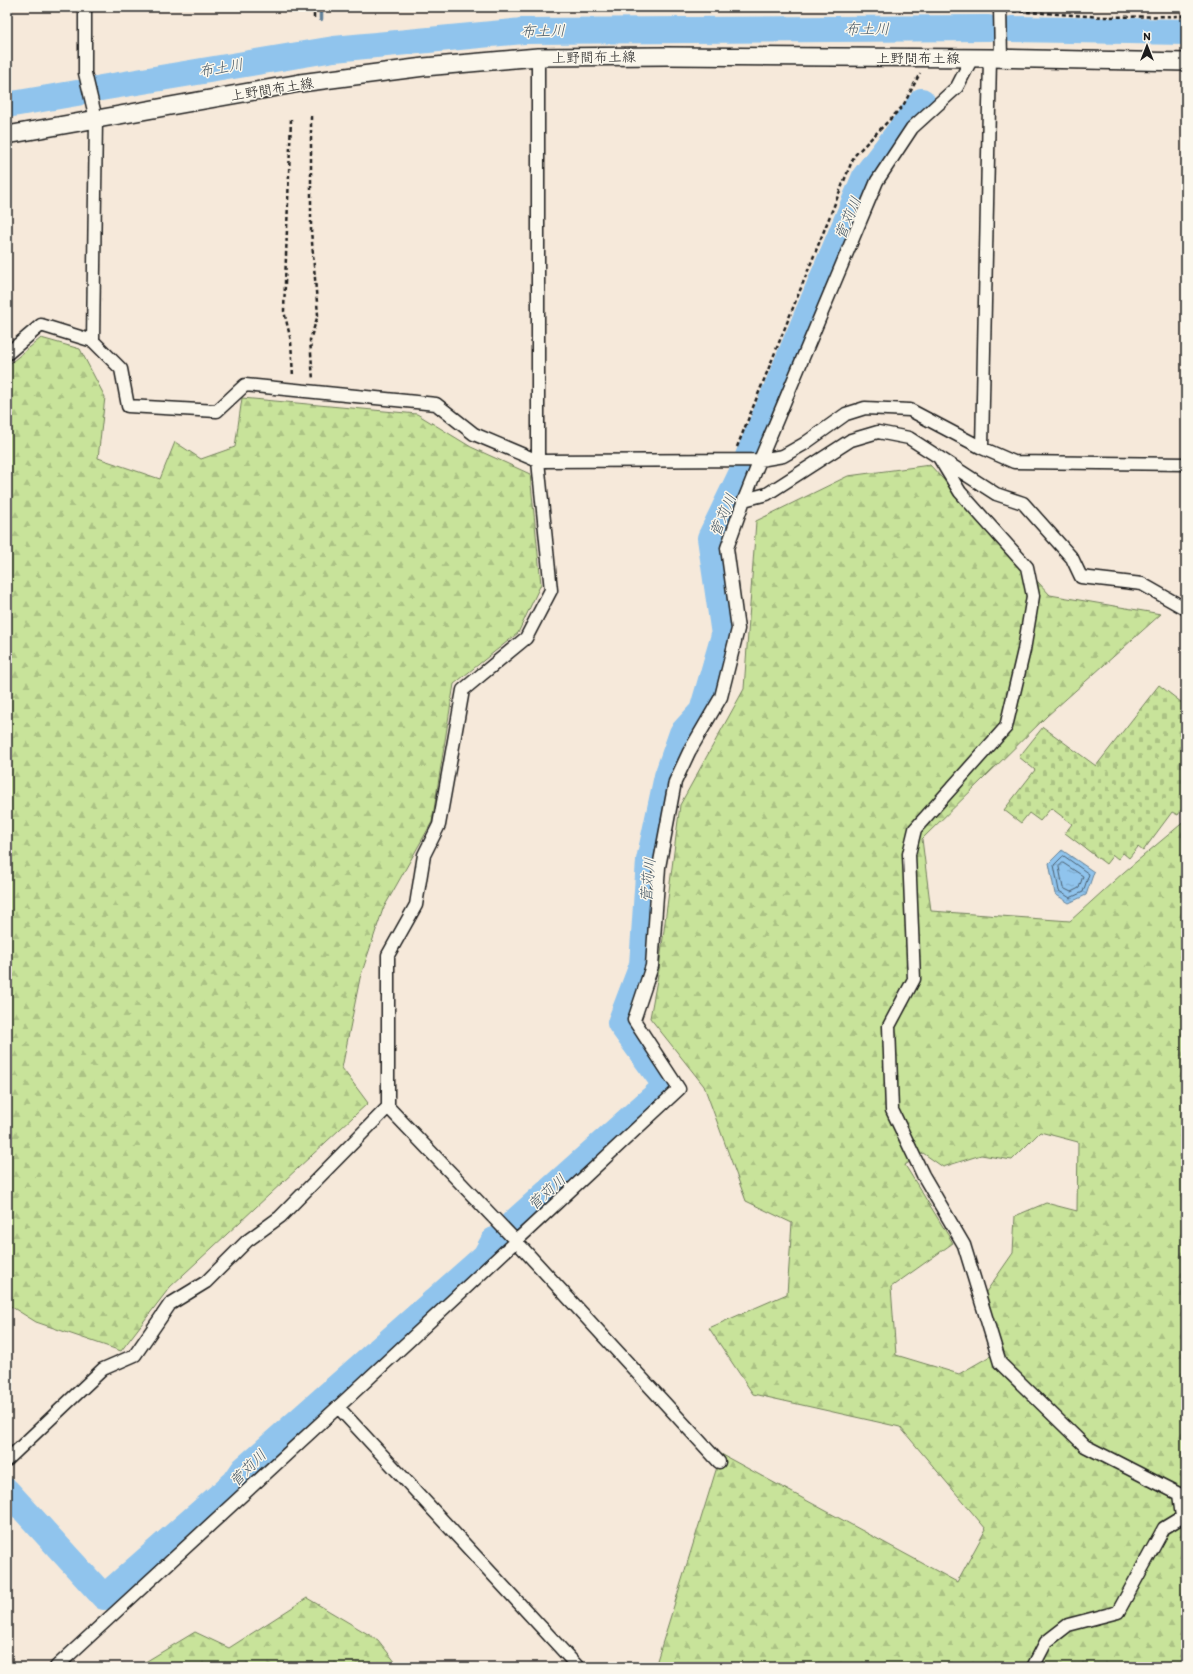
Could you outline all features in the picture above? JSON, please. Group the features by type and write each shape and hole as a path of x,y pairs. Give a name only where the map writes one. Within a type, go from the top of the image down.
{"main road":[{"name":"上野間布土線","path":"7,135 300,83 424,67 538,57 674,56 996,58 1186,62"}],"street":[{"path":"85,7 86,73 96,119 93,342"},
{"path":"982,448 996,58 1000,9"},
{"path":"538,57 538,461 551,590 526,638 463,690 439,825 424,855 416,905 388,955 388,1107 515,1240 719,1462"},
{"path":"56,1667 679,1089 634,1020 652,966 659,866 675,782 689,752 721,697 738,629 727,548 760,460 877,180 912,128 957,87 972,58"},
{"path":"7,354 41,325 93,342 121,370 128,406 217,411 245,385 436,404 474,434 538,461 760,460 783,456 804,444 846,414 865,408 910,410 982,448 1014,462 1186,464"},
{"path":"744,500 767,494 851,440 878,432 909,438 996,494 1023,503 1072,558 1081,576 1142,584 1186,609"},
{"path":"940,459 960,492 1027,567 1033,596 1024,650 1006,726 915,829 910,854 914,979 889,1026 892,1110 923,1175 964,1244 1000,1363 1085,1446 1179,1494 1184,1517 1164,1528 1118,1612 1068,1625 1046,1642 1034,1667"},
{"path":"7,1460 103,1369 135,1355 170,1304 206,1282 247,1241 280,1217 388,1107"},
{"path":"338,1407 578,1667"}],"path":[{"path":"314,7 314,19"},
{"path":"1000,9 1103,17 1186,16"},
{"path":"732,460 854,156 903,106 928,58"},
{"path":"311,116 311,230 318,315 310,340 314,392"},
{"path":"291,119 284,311 291,341 293,390"}],"green space":[{"path":"41,338 80,349 105,397 98,458 160,479 175,442 201,459 235,447 242,398 417,414 471,447 530,474 541,584 518,633 454,684 432,822 383,909 360,978 342,1068 368,1103 170,1287 121,1351 36,1322 7,1304 7,366"},
{"path":"930,465 1050,595 1161,614 1047,716 922,839 931,911 1070,921 1124,872 1186,820 1186,1667 655,1667 721,1454 957,1582 986,1529 900,1427 753,1394 709,1328 787,1294 792,1223 746,1201 704,1086 650,1018 659,969 680,805 744,689 756,521 848,476","holes":["1040,1132 1078,1142 1077,1211 1046,1203 1015,1216 1013,1253 977,1305 992,1355 959,1374 896,1355 891,1287 953,1243 905,1165 923,1153 943,1167 981,1155 1012,1160"]},
{"path":"1159,685 1186,706 1186,803 1178,815 1172,812 1143,851 1138,847 1129,858 1123,853 1118,859 1113,855 1106,864 1065,833 1072,824 1051,808 1040,821 1029,813 1021,823 1004,810 1035,770 1019,757 1043,727 1096,766"},
{"path":"307,1598 378,1640 399,1667 137,1667 195,1632 229,1648"}],"water":[{"path":"1062,850 1094,872 1086,895 1069,903 1055,894 1049,863"}],"waterway":[{"path":"321,7 321,19"},
{"name":"布土川","path":"101,88 334,49 523,31 988,28"},
{"name":"布土川","path":"1012,29 1186,32"},
{"name":"布土川","path":"7,105 77,93"},
{"name":"菅苅川","path":"748,456 865,176 922,101"},
{"name":"菅苅川","path":"513,1223 666,1086 620,1023 642,965 649,860 667,776 682,733 702,711 724,635 710,538 741,474"},
{"name":"菅苅川","path":"7,1491 104,1597 235,1482 244,1469 485,1256 494,1240"}]}
